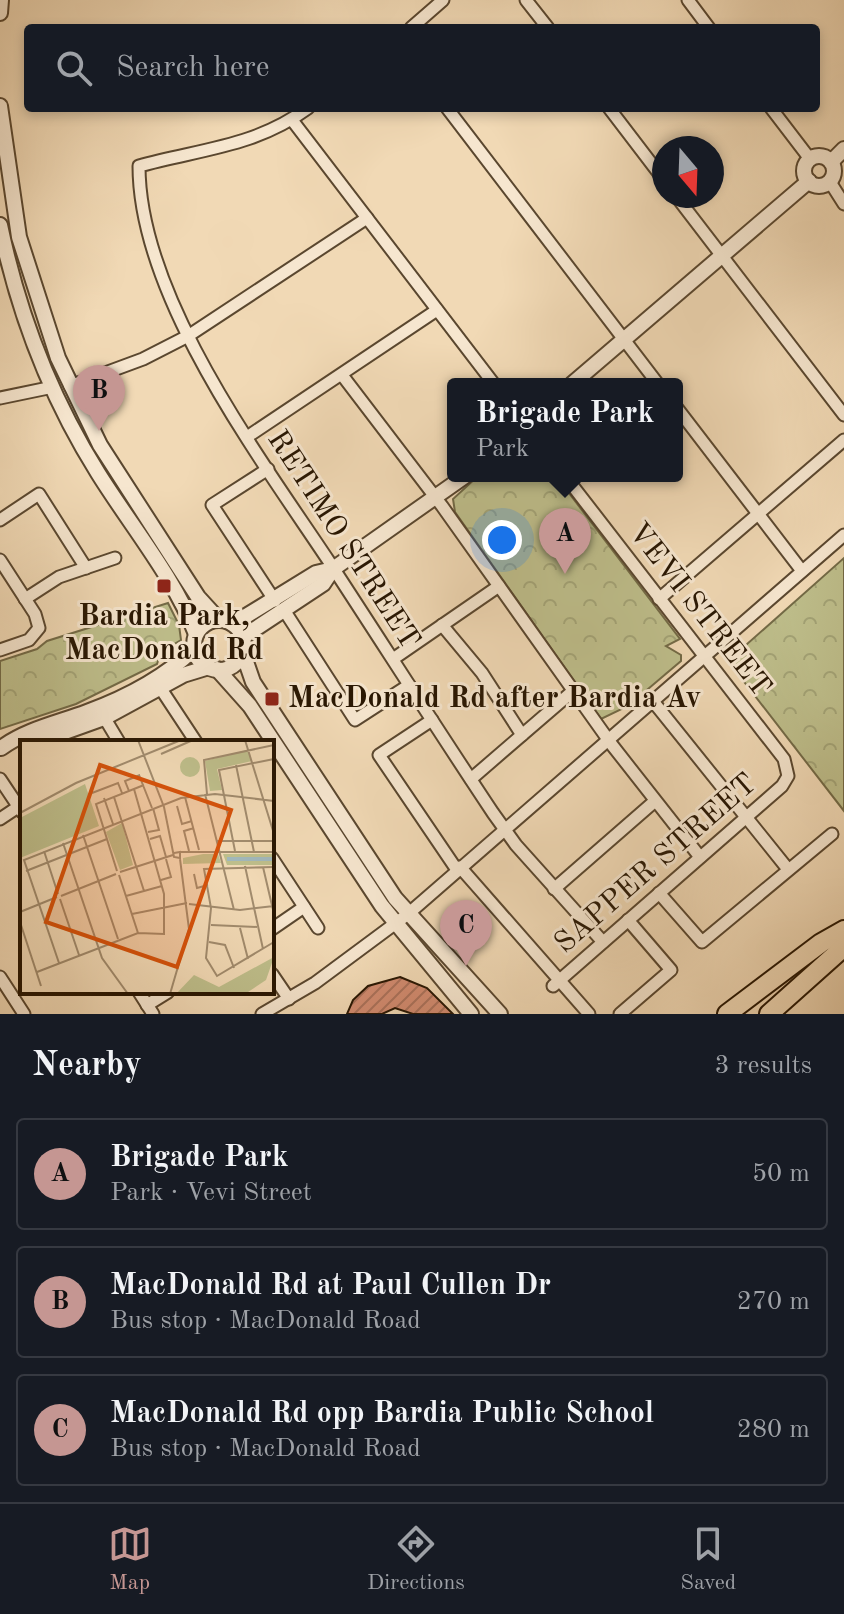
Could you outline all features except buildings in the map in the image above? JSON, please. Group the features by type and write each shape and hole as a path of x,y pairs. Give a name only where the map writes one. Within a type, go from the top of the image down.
{"main road":[{"path":"727,1014 821,943 844,930"},
{"path":"769,1014 844,947"}],"street":[{"path":"0,13 1,0"},
{"path":"416,24 443,0"},
{"path":"526,0 545,24"},
{"path":"688,0 706,24"},
{"path":"0,106 4,153 19,237 38,304 70,386 100,445 198,597 243,637"},
{"path":"303,112 292,120 489,378"},
{"path":"450,112 653,378"},
{"path":"612,112 652,164"},
{"path":"774,112 810,159"},
{"name":"RETIMO STREET","path":"292,120 232,146 139,166 150,230 188,336 247,437 504,828 603,942"},
{"path":"831,162 844,149"},
{"path":"810,159 823,157 831,162 834,170 830,182"},
{"path":"810,159 805,172 809,181 817,186 830,182"},
{"path":"579,378 809,181"},
{"path":"830,182 844,204"},
{"path":"685,208 844,415"},
{"path":"70,386 143,359 188,336 367,218"},
{"path":"0,225 19,298 53,387 96,470 184,606 195,642 213,668 250,706 273,740"},
{"path":"247,437 437,310"},
{"path":"342,375 437,499 607,739 700,857"},
{"path":"0,398 53,387"},
{"path":"683,416 802,571"},
{"path":"659,599 844,440"},
{"path":"268,469 212,505 355,720 409,685"},
{"path":"458,482 333,569 316,573 243,637 243,653 253,682 408,914 500,1014"},
{"name":"VEVI STREET","path":"570,482 784,759 788,776"},
{"path":"0,520 39,494 86,568"},
{"path":"262,1014 289,999 396,924 844,535"},
{"path":"25,599 59,577 115,558"},
{"path":"0,560 4,575 39,621 38,633 29,640 0,650"},
{"path":"393,659 499,586"},
{"path":"0,748 17,736 102,713 166,672 195,642 206,624 226,622 279,605"},
{"path":"442,625 482,673 522,735"},
{"path":"41,740 161,689 183,675 233,665 243,653"},
{"path":"161,689 195,740"},
{"path":"471,779 573,691"},
{"path":"652,700 787,868"},
{"path":"102,713 118,740"},
{"path":"432,720 379,755 459,869 556,983 589,1014"},
{"path":"274,742 396,924 471,1014"},
{"path":"0,748 20,747"},
{"name":"SAPPER STREET","path":"556,983 746,817 788,776"},
{"path":"0,779 20,810 0,819"},
{"path":"554,889 655,801"},
{"path":"659,893 702,942 787,868 832,834"},
{"path":"274,861 318,928"},
{"path":"274,928 304,907"},
{"path":"620,1014 671,970 628,920"},
{"path":"0,977 24,1014"},
{"path":"274,977 289,999"},
{"path":"150,1010 166,994"}],"green space":[{"path":"471,482 561,482 680,639 666,646 681,655 681,661 628,706 601,719 455,512 453,499"},
{"path":"844,558 844,811 728,661"},
{"path":"168,603 179,625 181,640 161,652 157,664 76,704 0,729 0,661 37,649 47,641"}],"place":[{"name":"MacDonald Rd at Paul Cullen Dr","path":"99,431"},
{"name":"Brigade Park","path":"565,574"},
{"name":"Bardia Park, MacDonald Rd","path":"164,586"},
{"name":"MacDonald Rd after Bardia Av","path":"272,699"},
{"name":"MacDonald Rd opp Bardia Public School","path":"466,966"}]}
